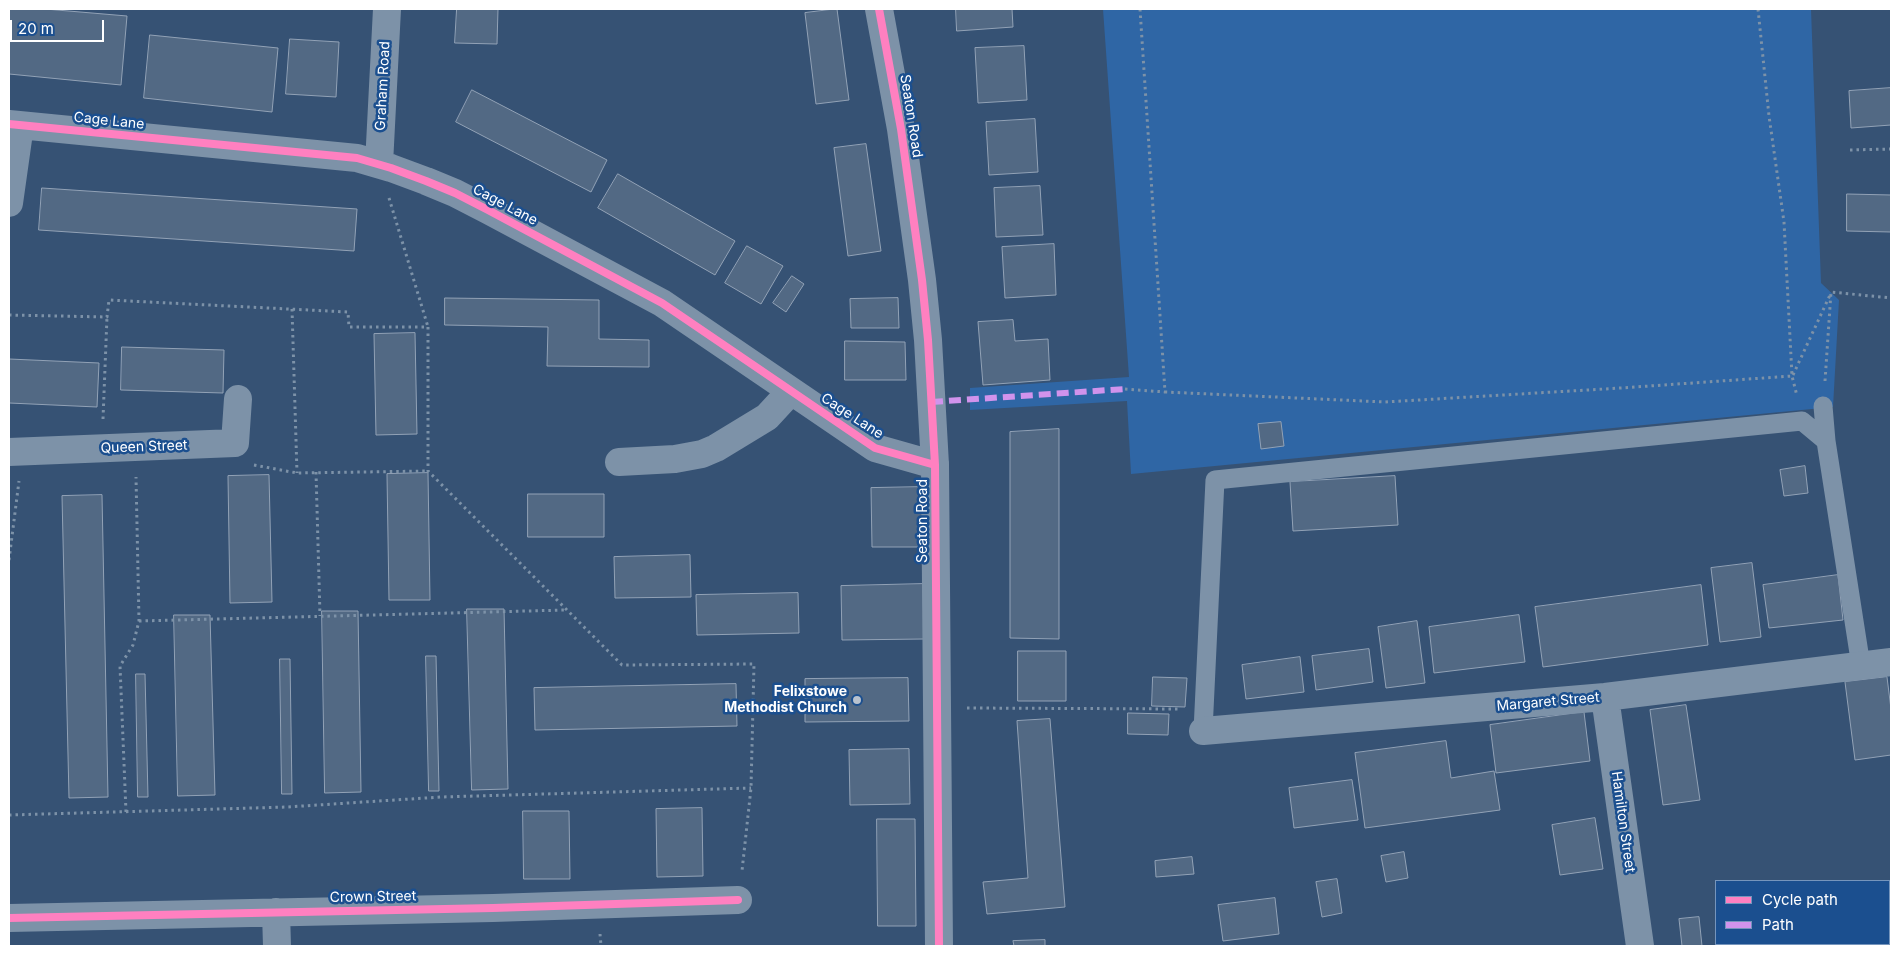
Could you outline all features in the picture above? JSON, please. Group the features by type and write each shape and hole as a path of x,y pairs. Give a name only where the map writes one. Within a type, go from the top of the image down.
{"street":[{"name":"Graham Road","path":"379,164 387,9"},
{"name":"Seaton Road","path":"879,9 899,120 922,280 928,340 936,465 939,946"},
{"name":"Cage Lane","path":"15,124 357,158 379,164 456,193 662,303 875,448 936,465"},
{"path":"9,203 15,124"},
{"path":"618,462 675,459 702,454 716,448 767,418 791,391"},
{"path":"222,444 235,443 238,399"},
{"name":"Queen Street","path":"16,452 222,444"},
{"name":"Margaret Street","path":"1203,720 1605,697 1891,662"},
{"name":"Hamilton Street","path":"1605,697 1640,946"},
{"name":"Crown Street","path":"9,918 738,900"},
{"path":"276,912 277,946"}],"lane":[{"path":"1823,406 1826,441 1861,666"},
{"path":"1203,720 1215,480 1802,420 1826,441"}],"path":[{"path":"1140,9 1165,392"},
{"path":"1758,9 1769,116 1784,222 1792,376"},
{"path":"1850,150 1891,149"},
{"path":"379,164 428,327 428,470 622,665 754,664 751,788 738,900"},
{"path":"1792,376 1831,292"},
{"path":"1831,292 1891,298"},
{"path":"1823,406 1831,292"},
{"path":"102,449 109,300 348,312 349,327 428,327"},
{"path":"292,309 298,473"},
{"path":"9,315 107,317"},
{"path":"1124,389 1385,402 1792,376"},
{"path":"222,444 244,463 298,473 428,470"},
{"path":"126,812 120,666 133,645 139,621 135,448"},
{"path":"9,560 16,452"},
{"path":"316,472 320,616"},
{"path":"139,621 566,610"},
{"path":"938,708 1203,720"},
{"path":"9,815 287,807 441,797 751,788"}],"shaded area":[{"path":"1103,9 1811,9 1821,283 1839,300 1833,407 1131,474 1127,401 970,410 970,388 1129,377"}],"building":[{"path":"9,9 45,9 127,16 121,85 9,74"},
{"path":"457,9 498,9 497,44 455,43"},
{"path":"837,9 849,100 816,104 805,13"},
{"path":"956,9 1012,9 1013,27 957,31"},
{"path":"150,35 278,48 272,112 144,98"},
{"path":"290,39 339,42 336,97 286,94"},
{"path":"1024,46 1027,100 978,103 975,48"},
{"path":"1891,88 1891,125 1851,128 1849,91"},
{"path":"472,90 607,160 591,192 456,122"},
{"path":"1035,119 1038,172 989,175 986,122"},
{"path":"866,144 881,251 848,256 834,148"},
{"path":"618,174 735,241 715,275 598,208"},
{"path":"1040,186 1043,235 996,237 994,188"},
{"path":"42,188 357,209 354,251 39,230"},
{"path":"1847,194 1891,195 1891,232 1847,231"},
{"path":"1054,244 1056,295 1005,298 1002,247"},
{"path":"747,246 783,266 761,304 725,283"},
{"path":"792,276 804,284 786,312 773,303"},
{"path":"445,298 599,300 599,339 649,340 649,367 547,366 548,327 445,325"},
{"path":"898,298 899,328 851,328 850,299"},
{"path":"1013,320 1015,341 1048,339 1050,380 983,385 978,322"},
{"path":"415,333 417,434 376,435 374,334"},
{"path":"845,341 905,342 906,380 845,380"},
{"path":"122,347 224,350 223,393 121,390"},
{"path":"9,359 99,363 97,407 9,403"},
{"path":"1281,422 1284,446 1261,449 1258,424"},
{"path":"1059,429 1059,639 1010,638 1010,432"},
{"path":"1805,466 1808,493 1784,496 1780,470"},
{"path":"428,473 430,600 389,600 387,474"},
{"path":"269,475 272,602 230,603 228,476"},
{"path":"1395,476 1398,525 1293,531 1290,482"},
{"path":"923,487 923,547 872,547 871,488"},
{"path":"528,494 604,494 604,537 528,537"},
{"path":"102,495 108,797 69,798 62,496"},
{"path":"690,555 691,597 615,598 614,557"},
{"path":"1752,563 1761,637 1720,642 1711,568"},
{"path":"1838,575 1843,620 1769,628 1763,585"},
{"path":"923,584 924,639 842,640 841,586"},
{"path":"1701,585 1708,645 1543,667 1535,607"},
{"path":"798,593 799,633 697,635 696,595"},
{"path":"467,609 504,609 508,789 472,790"},
{"path":"322,611 358,611 361,792 325,793"},
{"path":"174,615 210,615 215,795 178,796"},
{"path":"1519,615 1525,662 1434,673 1429,627"},
{"path":"1417,621 1425,683 1386,688 1378,627"},
{"path":"1369,649 1373,682 1316,690 1312,656"},
{"path":"1018,651 1066,651 1066,701 1018,701"},
{"path":"426,656 436,656 439,791 429,791"},
{"path":"1300,657 1304,692 1246,699 1242,665"},
{"path":"280,659 290,659 292,794 282,794"},
{"path":"136,674 145,674 148,797 138,797"},
{"path":"1153,677 1187,678 1185,707 1152,706"},
{"path":"1887,677 1891,709 1891,755 1855,760 1845,682"},
{"name":"Felixstowe Methodist Church","path":"908,678 909,721 805,722 805,679"},
{"path":"736,684 737,726 535,730 534,688"},
{"path":"1686,705 1700,800 1663,805 1650,710"},
{"path":"1584,712 1590,761 1496,773 1490,725"},
{"path":"1128,713 1169,714 1168,735 1128,734"},
{"path":"1050,719 1065,907 987,914 983,882 1028,878 1017,721"},
{"path":"1446,741 1451,778 1494,771 1500,810 1365,828 1355,753"},
{"path":"909,749 910,804 850,805 849,750"},
{"path":"1352,780 1358,820 1294,828 1289,788"},
{"path":"702,808 703,876 657,877 656,809"},
{"path":"523,811 569,811 570,879 524,879"},
{"path":"1595,818 1603,869 1560,875 1552,825"},
{"path":"877,819 915,819 916,926 878,926"},
{"path":"1404,852 1408,878 1386,882 1381,856"},
{"path":"1192,857 1194,874 1156,877 1155,861"},
{"path":"1337,879 1342,913 1322,917 1316,882"},
{"path":"1275,898 1279,934 1223,941 1218,905"},
{"path":"1699,917 1702,946 1682,946 1679,919"},
{"path":"1045,940 1045,946 1014,946 1013,941"}],"marked path":[{"path":"931,402 1125,389"}],"cycle path":[{"path":"879,9 901,129 922,280 928,340 935,465 939,946"},
{"path":"9,124 357,158 391,168 455,193 662,303 875,448 935,465"},
{"path":"9,918 493,908 738,900"}],"place":[{"name":"Felixstowe Methodist Church","path":"857,700"}]}
